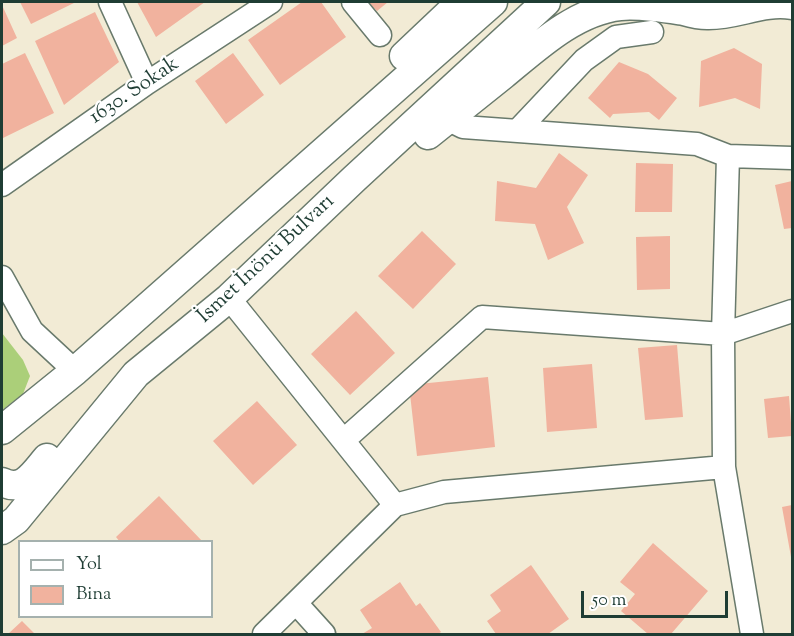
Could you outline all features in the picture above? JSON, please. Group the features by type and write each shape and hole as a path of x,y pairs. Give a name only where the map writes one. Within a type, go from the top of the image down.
{"main road":[{"path":"336,140 409,50 462,2"},
{"name":"İsmet İnönü Bulvarı","path":"2,430 75,371 493,2"},
{"name":"İsmet İnönü Bulvarı","path":"2,530 16,520 136,374 229,298 546,2"},
{"path":"354,179 410,150 542,44 572,23 595,12 621,6 659,7 707,15 746,10 762,4 792,5"},
{"path":"2,449 79,379 110,340"},
{"path":"2,482 15,486 27,480 80,422 136,374"}],"street":[{"path":"110,2 147,83"},
{"name":"1630. Sokak","path":"2,185 147,83 271,2"},
{"path":"353,2 380,35"},
{"path":"517,131 584,60 616,37 652,32"},
{"path":"447,119 463,127 697,144 728,156 792,158"},
{"path":"728,156 723,333 723,467 752,634"},
{"path":"2,277 32,331 75,371"},
{"path":"229,298 395,505"},
{"path":"344,440 482,317 723,333 792,311"},
{"path":"264,634 395,505 444,492 723,467"},
{"path":"296,603 324,634"}],"green space":[{"path":"2,333 23,360 30,376 23,394 2,410"}],"building":[{"path":"20,2 76,2 31,24"},
{"path":"137,2 205,2 156,37"},
{"path":"302,2 321,2 346,37 280,85 248,40"},
{"path":"368,2 388,2 377,11"},
{"path":"2,5 17,38 2,46"},
{"path":"95,12 119,62 64,105 35,41"},
{"path":"734,48 762,64 760,109 735,98 699,107 701,61"},
{"path":"25,53 54,113 3,138 2,64"},
{"path":"233,53 264,95 226,124 195,81"},
{"path":"619,62 648,74 677,98 659,120 649,112 613,114 610,118 588,98"},
{"path":"559,153 588,175 567,207 584,243 548,260 535,224 495,221 497,181 536,188"},
{"path":"636,163 673,164 672,212 635,212"},
{"path":"792,181 792,228 784,229 775,185"},
{"path":"422,231 456,264 413,309 378,276"},
{"path":"670,236 670,289 637,290 636,237"},
{"path":"356,311 395,353 350,395 311,354"},
{"path":"677,345 683,417 645,420 638,348"},
{"path":"592,364 597,428 547,432 543,368"},
{"path":"488,377 495,447 417,456 409,385"},
{"path":"789,396 792,436 768,438 764,399"},
{"path":"257,401 297,445 253,485 213,441"},
{"path":"159,496 201,540 118,540 116,537"},
{"path":"792,505 792,557 791,557 782,507"},
{"path":"653,543 708,591 671,634 648,634 621,611 635,594 620,582"},
{"path":"531,565 569,619 548,634 496,634 487,621 501,611 490,595"},
{"path":"400,582 416,606 420,603 441,632 438,634 362,634 372,628 360,610"},
{"path":"22,621 35,634 8,634"}]}
